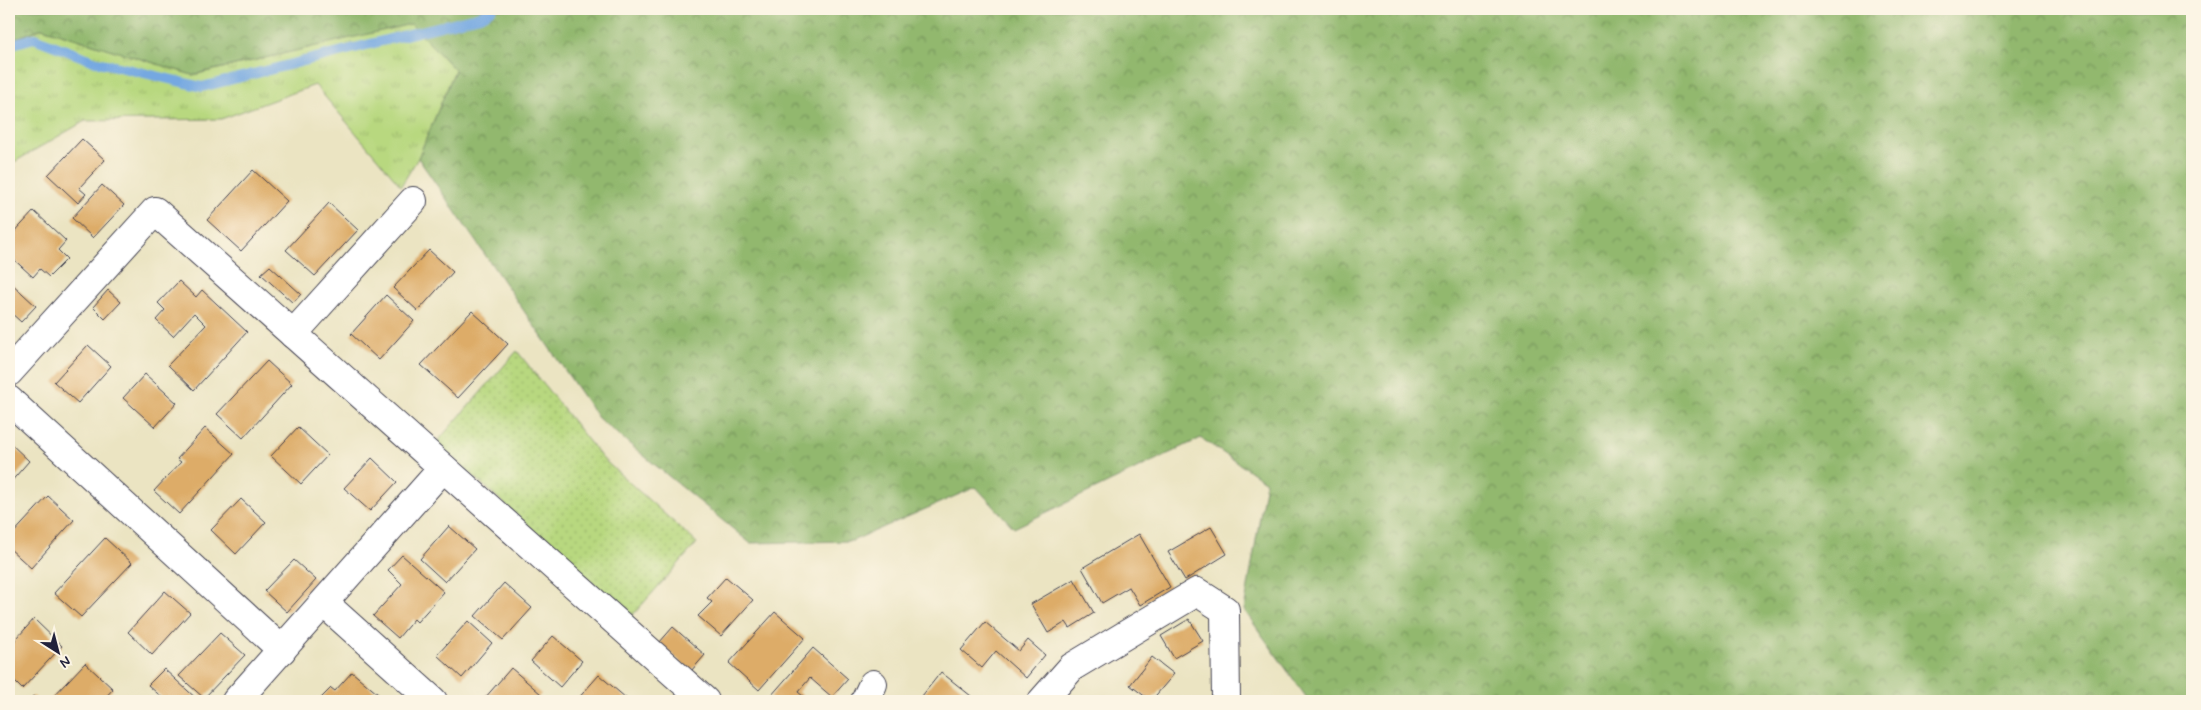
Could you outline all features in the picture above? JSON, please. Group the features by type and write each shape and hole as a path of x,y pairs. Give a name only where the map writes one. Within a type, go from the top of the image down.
{"street":[{"path":"293,334 413,202"},
{"path":"9,372 154,211 705,701"},
{"path":"9,400 282,650"},
{"path":"236,701 443,468"},
{"path":"1042,701 1072,667 1197,592 1225,610 1226,701"},
{"path":"324,603 434,701"}],"green space":[{"path":"9,9 2192,9 2192,701 1309,701 1244,610 1266,482 1201,438 1014,528 976,487 852,541 750,543 598,418 418,158 455,70 411,24 192,75 42,28 9,41"},
{"path":"411,23 455,70 418,158 401,186 315,85 221,119 85,121 9,165 9,41 42,28 193,75"},
{"path":"517,351 603,459 697,543 631,617 436,443"}],"building":[{"path":"82,139 105,160 79,188 86,194 78,203 48,175"},
{"path":"253,170 287,201 241,251 207,220"},
{"path":"102,185 124,205 93,238 72,218"},
{"path":"329,203 358,230 315,276 286,250"},
{"path":"34,211 66,241 58,250 67,259 49,277 40,269 33,277 9,255 9,238"},
{"path":"429,250 453,272 418,311 393,288"},
{"path":"270,266 301,294 293,303 261,274"},
{"path":"9,281 36,306 21,322 9,311"},
{"path":"179,281 196,297 202,290 247,332 194,390 168,365 206,325 194,313 173,336 156,320 165,310 158,303"},
{"path":"108,290 121,302 105,319 93,307"},
{"path":"386,295 414,321 379,360 351,334"},
{"path":"472,311 508,344 458,398 421,365"},
{"path":"88,345 111,366 78,403 54,382"},
{"path":"267,361 292,384 243,438 217,414"},
{"path":"145,374 177,403 155,427 123,398"},
{"path":"298,427 328,455 301,484 271,456"},
{"path":"205,428 234,454 179,514 154,491 181,462 177,459"},
{"path":"9,442 29,461 9,484"},
{"path":"372,458 397,482 370,511 344,488"},
{"path":"48,496 74,520 31,568 9,548 9,538"},
{"path":"241,499 266,522 236,554 211,530"},
{"path":"449,526 475,549 445,582 420,559"},
{"path":"1211,527 1227,554 1185,580 1168,552"},
{"path":"1139,534 1170,587 1140,605 1129,587 1102,603 1082,568"},
{"path":"105,538 132,563 81,617 54,593"},
{"path":"402,555 444,592 417,622 414,619 398,638 373,616 402,584 388,570"},
{"path":"294,560 316,580 287,612 264,591"},
{"path":"726,577 753,600 721,636 698,616 712,602 707,598"},
{"path":"1074,579 1094,613 1070,628 1066,622 1048,633 1031,604"},
{"path":"504,583 532,608 503,640 475,616"},
{"path":"165,591 190,613 152,655 128,632"},
{"path":"775,612 805,638 759,690 729,663"},
{"path":"34,619 62,646 22,689 9,676 9,647"},
{"path":"1189,619 1203,641 1174,658 1161,636"},
{"path":"468,621 492,643 462,678 437,655"},
{"path":"985,622 1019,651 1028,640 1045,655 1026,678 996,651 982,668 961,650"},
{"path":"673,627 705,655 691,671 659,643"},
{"path":"220,633 245,655 204,698 179,676"},
{"path":"553,636 582,661 560,687 531,661"},
{"path":"813,648 848,679 832,697 810,678 798,692 809,701 774,701 770,697"},
{"path":"1152,657 1174,674 1151,701 1130,685"},
{"path":"85,663 113,689 102,701 49,701"},
{"path":"511,668 541,694 535,701 487,701 484,699"},
{"path":"164,669 199,701 166,701 148,685"},
{"path":"352,672 384,699 382,701 318,701 331,688 335,691"},
{"path":"941,672 976,700 918,701"},
{"path":"599,675 626,698 623,701 576,701"},
{"path":"33,696 39,701 28,701"}],"waterway":[{"path":"9,45 34,38 94,61 202,87 480,16 492,9"}]}
